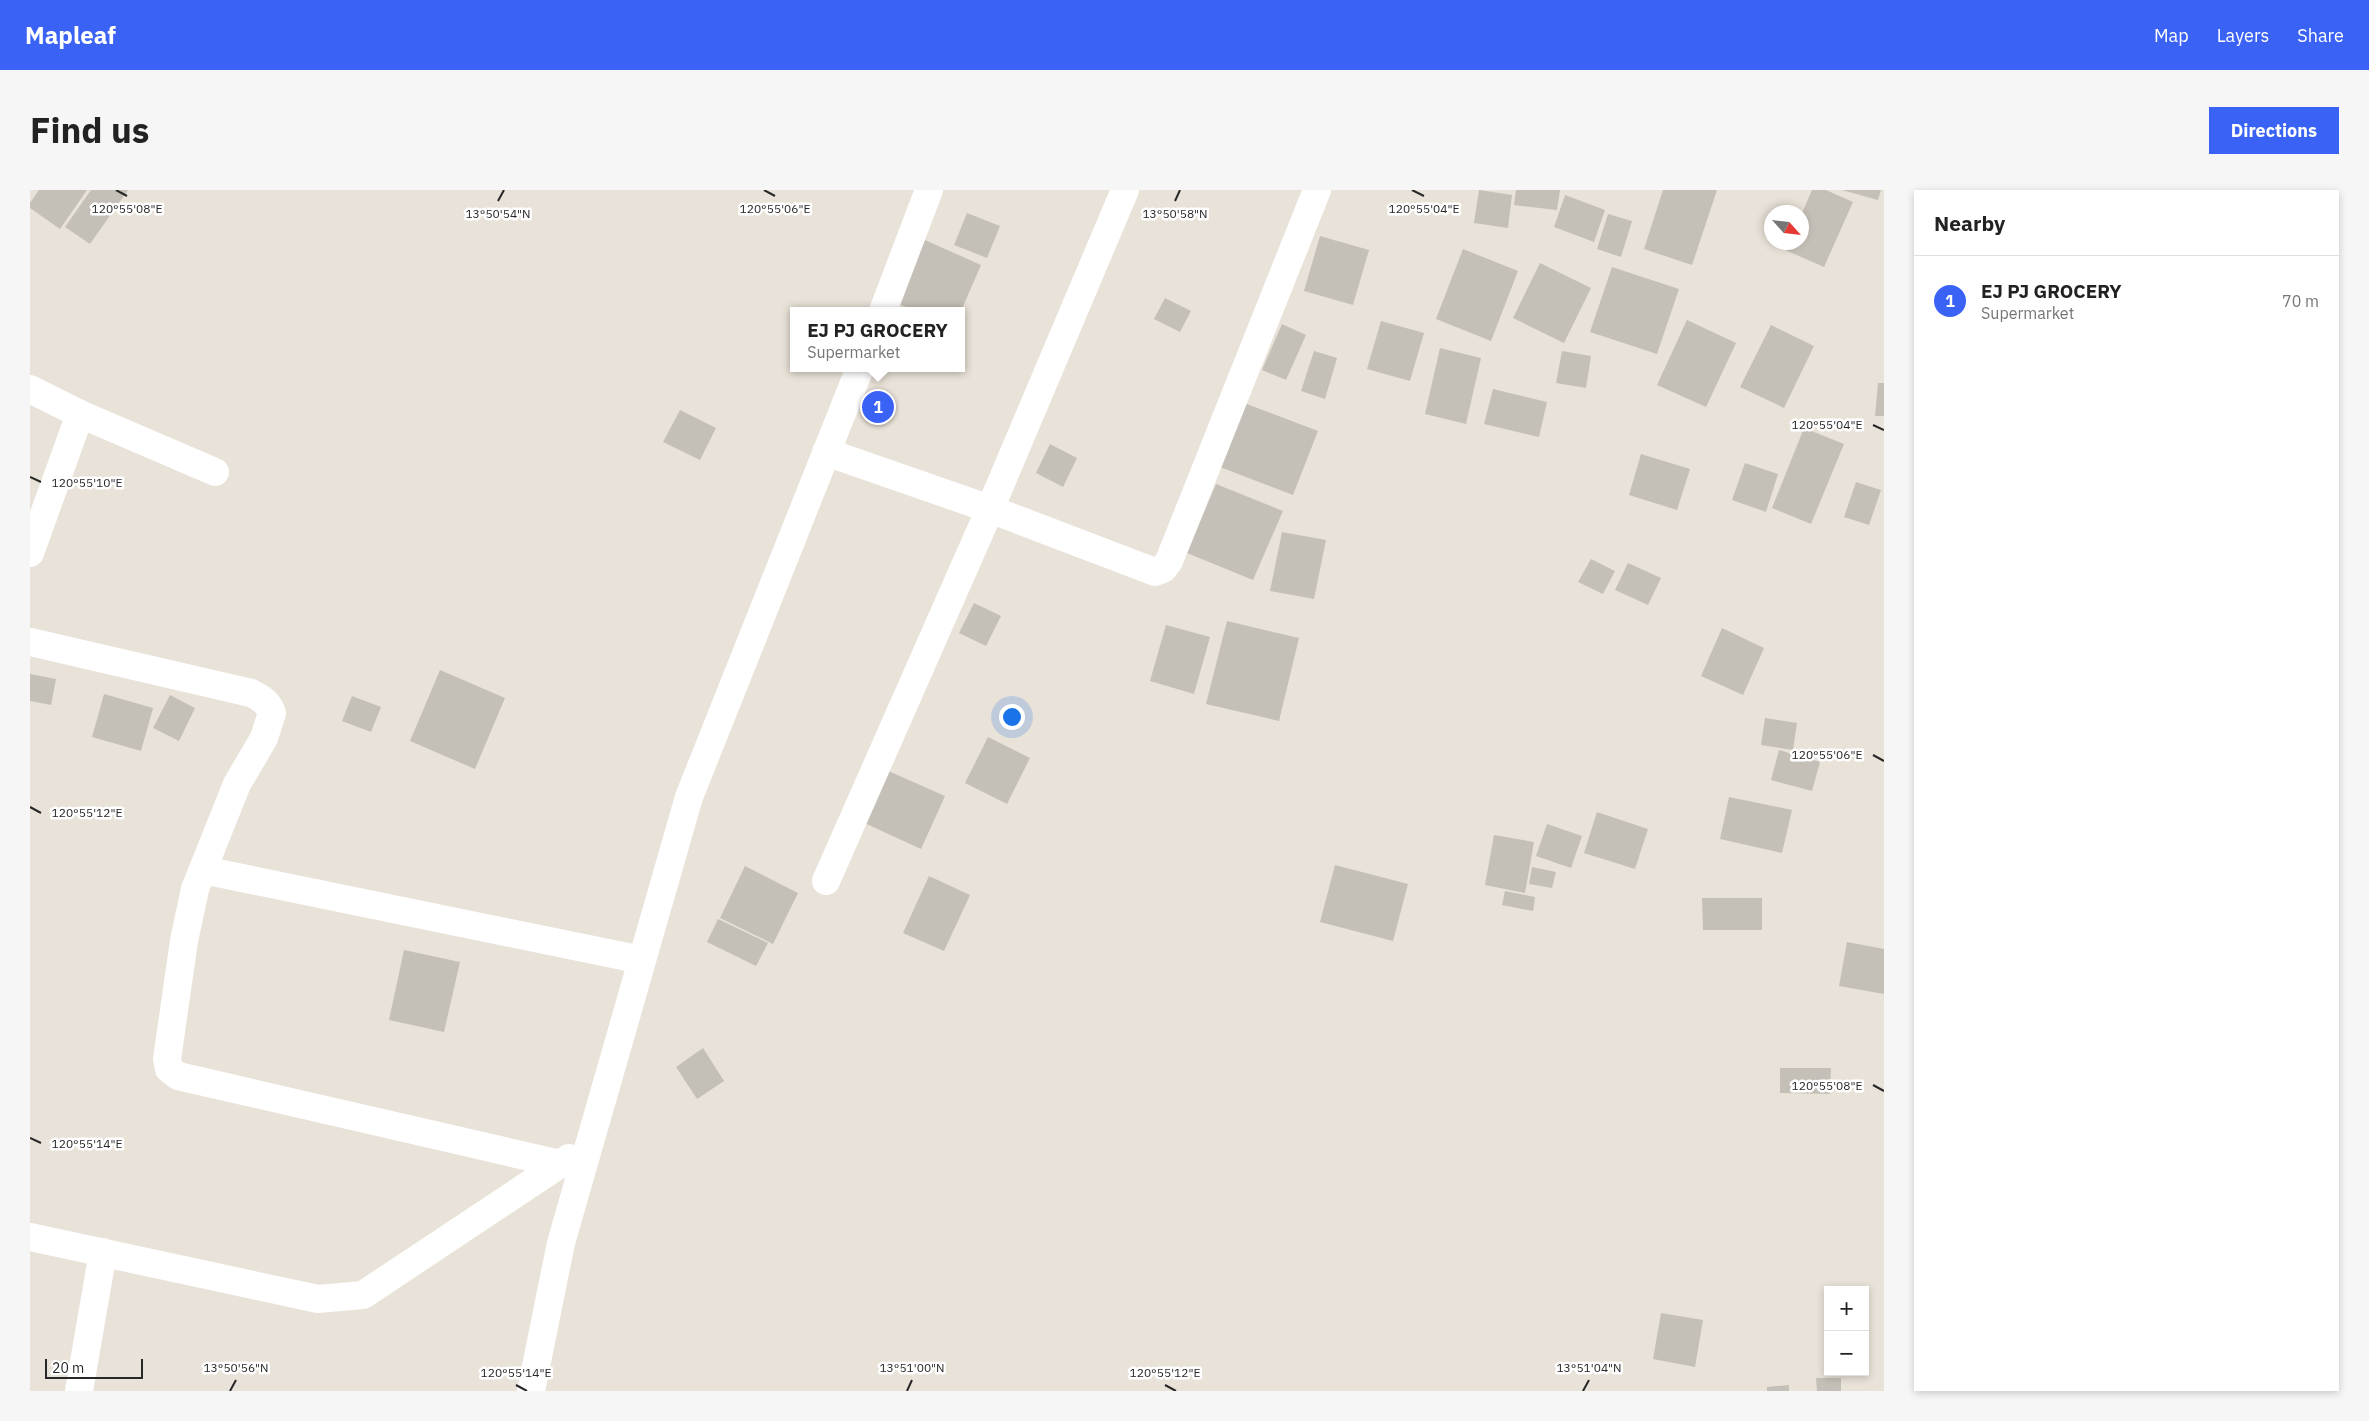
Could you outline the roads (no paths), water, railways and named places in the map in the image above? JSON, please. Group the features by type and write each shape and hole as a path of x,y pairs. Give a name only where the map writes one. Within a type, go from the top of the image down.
{"street":[{"path":"885,307 929,190"},
{"path":"826,881 990,509 1125,190"},
{"path":"826,452 990,509 1155,572 1163,569 1169,561 1317,190"},
{"path":"531,1391 561,1243 689,797 858,372"},
{"path":"30,389 80,414 215,472"},
{"path":"30,553 80,414"},
{"path":"30,642 251,693 262,698 272,713 264,738 237,784 196,888 184,941 167,1060 169,1070 178,1076 560,1164"},
{"path":"203,870 642,960"},
{"path":"30,1237 318,1299 362,1295 589,1145"},
{"path":"79,1391 103,1252"}],"place":[{"name":"EJ PJ GROCERY","path":"878,407"}]}
